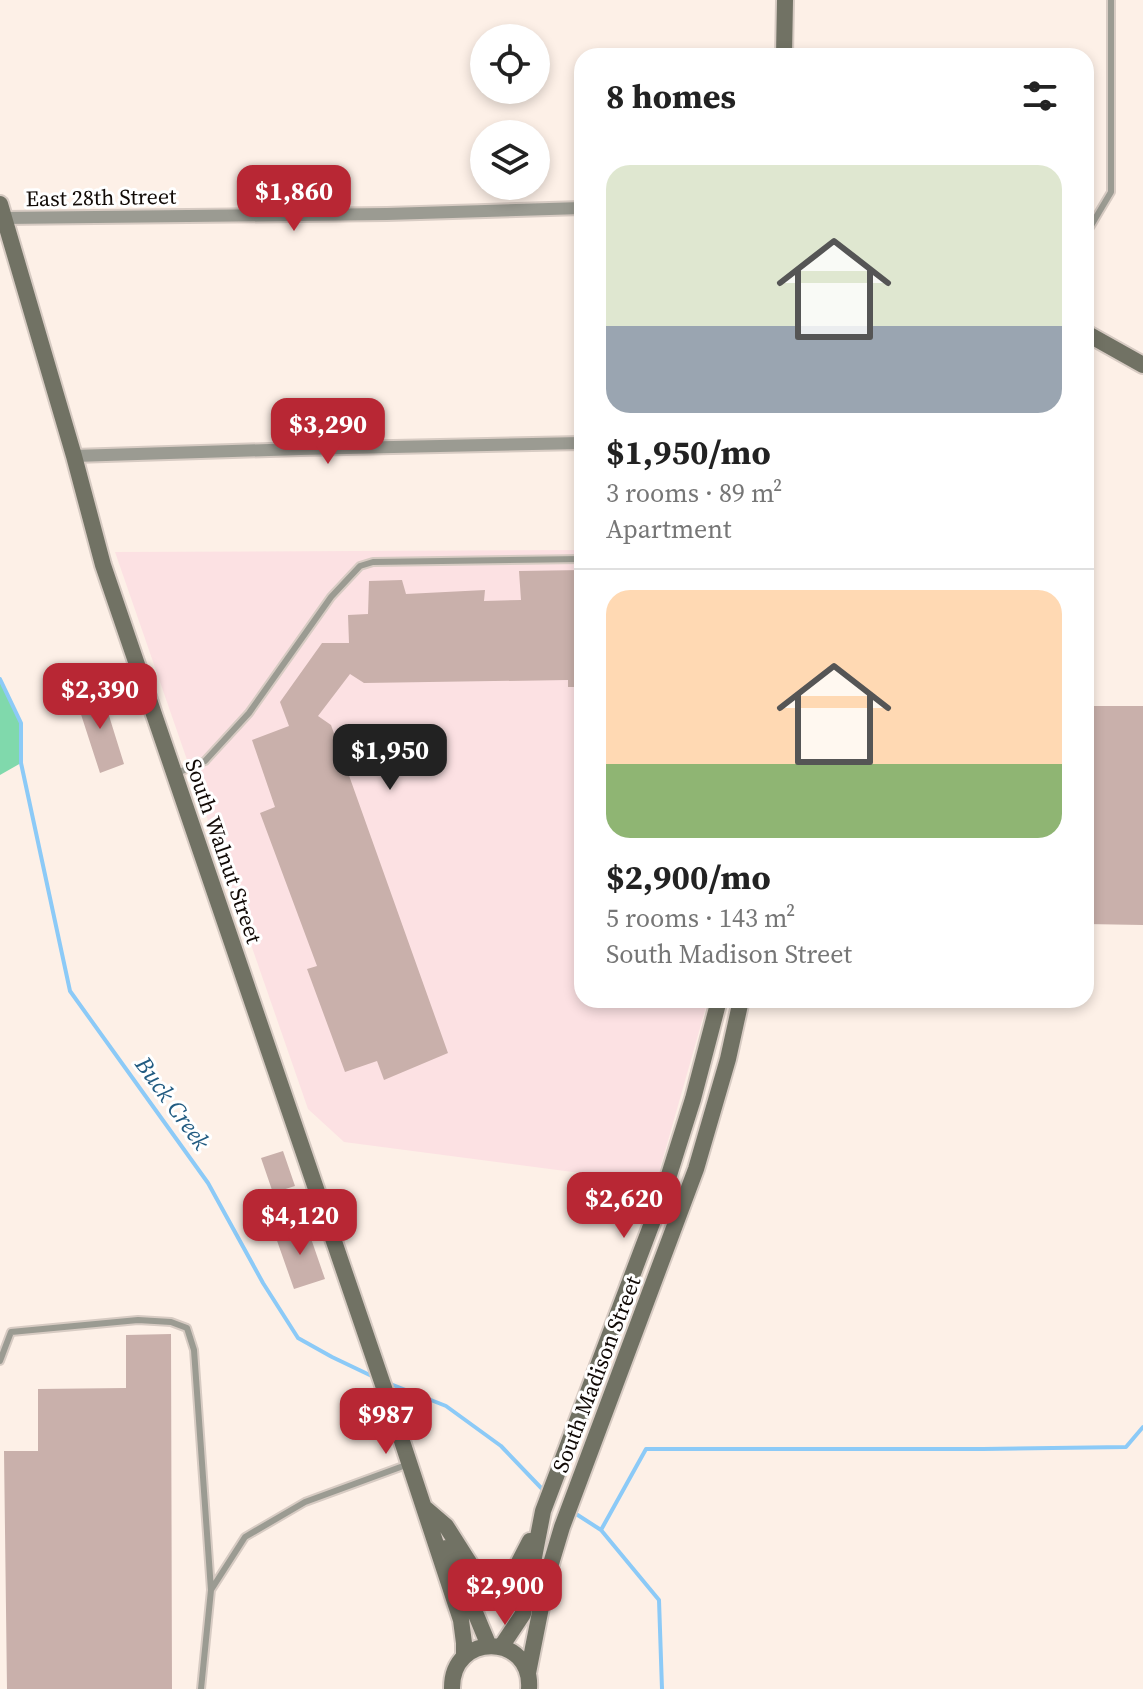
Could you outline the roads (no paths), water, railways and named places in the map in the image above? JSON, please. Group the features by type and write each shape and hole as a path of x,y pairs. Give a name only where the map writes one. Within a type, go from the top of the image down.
{"main road":[{"path":"784,48 785,0"},
{"name":"South Walnut Street","path":"2,211 103,565 386,1391 461,1620 464,1657"},
{"path":"1094,337 1143,365"},
{"name":"South Madison Street","path":"495,1646 523,1614 544,1508 663,1194 717,1008"},
{"name":"South Madison Street","path":"529,1681 547,1577 565,1518 696,1169 739,1008"},
{"path":"424,1507 446,1526 472,1567 501,1574 516,1568 544,1508"},
{"name":"South Walnut Street","path":"424,1507 495,1646"},
{"path":"452,1689 457,1665 464,1657 471,1651 495,1646 518,1656 529,1681"}],"street":[{"name":"East 28th Street","path":"2,211 387,214 574,208"},
{"path":"74,456 574,443"}],"lane":[{"path":"1094,221 1111,192 1111,0"},
{"path":"175,774 205,761 249,713 331,597 360,566 373,562 574,559"},
{"path":"0,1361 11,1332 138,1320 171,1322 187,1328 194,1350 211,1590 201,1689"},
{"path":"211,1590 245,1537 305,1502 410,1464"}],"waterway":[{"name":"Buck Creek","path":"0,679 21,723 21,763 70,991 208,1183 263,1283 298,1338 376,1378"},
{"name":"Buck Creek","path":"388,1383 446,1406 501,1446 546,1493"},
{"path":"601,1530 646,1449 1126,1447 1143,1427"},
{"name":"Buck Creek","path":"573,1512 601,1530 659,1600 662,1689"}]}
